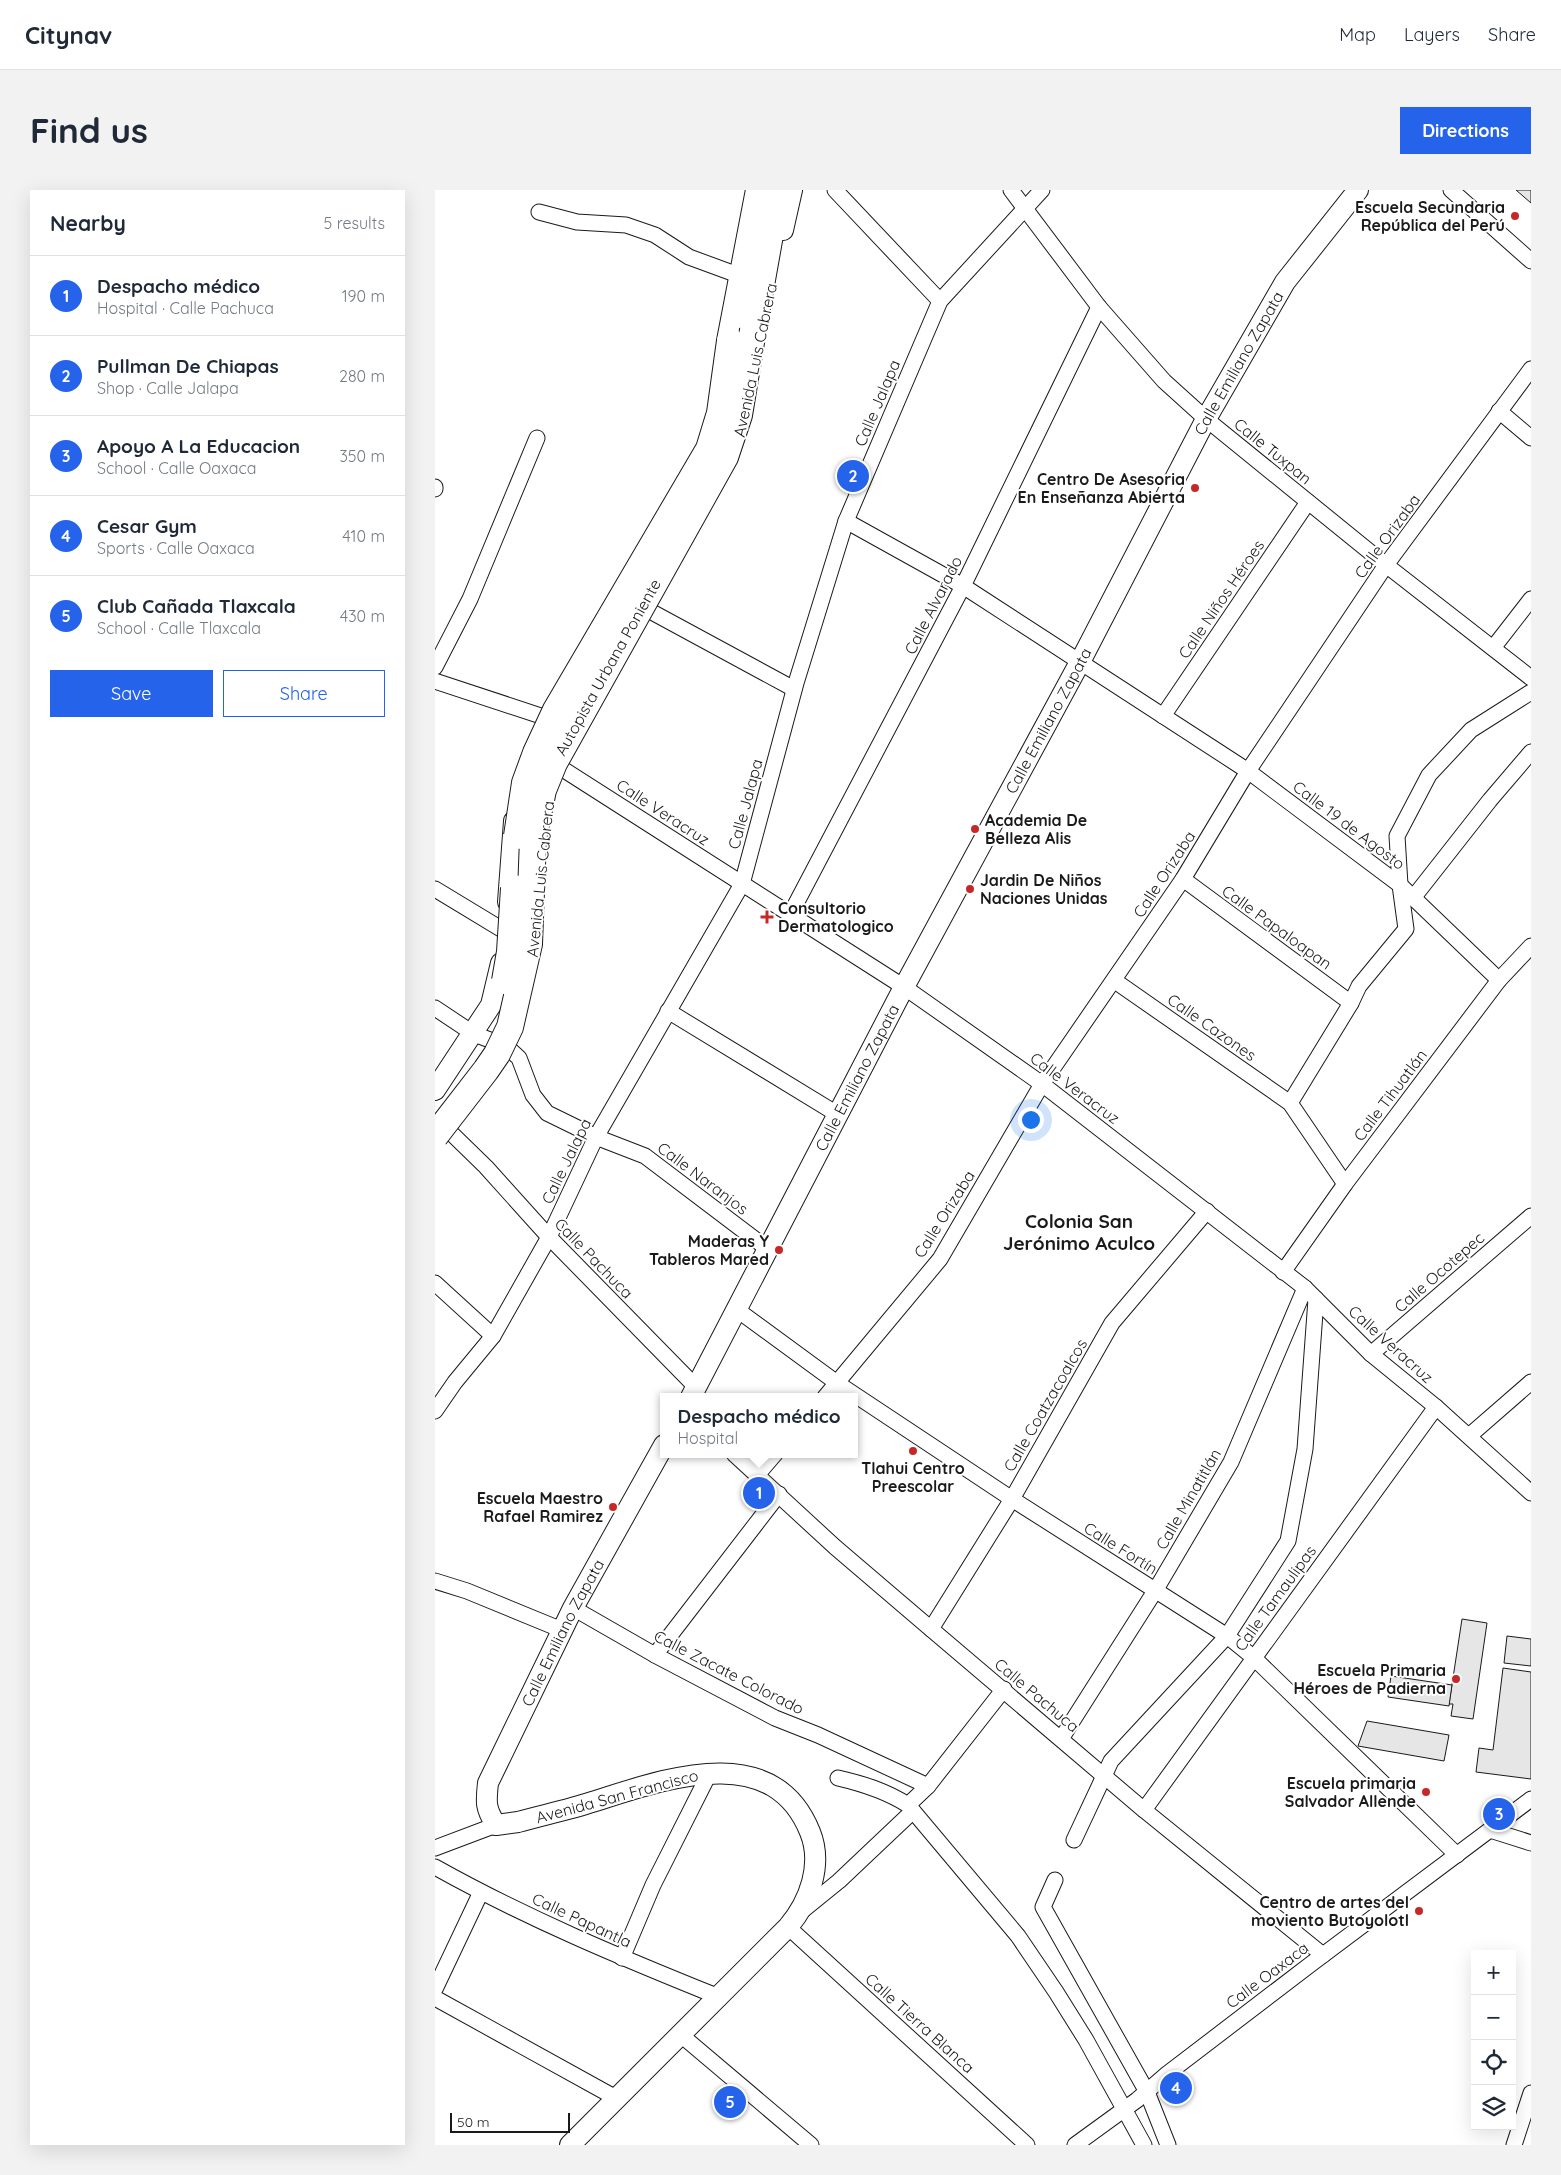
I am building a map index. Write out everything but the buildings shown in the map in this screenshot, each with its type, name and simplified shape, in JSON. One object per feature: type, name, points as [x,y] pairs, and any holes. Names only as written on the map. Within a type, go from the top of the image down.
[{"type":"highway","name":"Autopista Urbana Poniente","points":[[439,1127],[484,1045],[500,1010],[510,952],[517,838],[525,783],[536,753],[556,710],[709,449],[715,431],[759,190]]},
{"type":"highway","name":"Autopista Urbana Poniente","points":[[439,1127],[491,1062],[510,1027],[529,944],[533,838],[543,790],[554,763],[687,528],[725,457],[733,438],[739,415],[778,190]]},
{"type":"street","name":"Avenida Luis Cabrera","points":[[435,1090],[491,1006],[506,932],[515,814],[523,778],[549,719],[708,448],[754,190]]},
{"type":"street","name":"Avenida Luis Cabrera","points":[[435,1146],[439,1127],[506,1046],[517,1022],[533,958],[539,855],[548,796],[558,766],[582,718],[650,611],[710,506],[739,440],[758,341],[792,190]]},
{"type":"street","points":[[835,190],[940,301]]},
{"type":"street","name":"Calle Tuxpan","points":[[1011,190],[1099,307],[1164,381],[1206,419],[1308,502],[1531,678]]},
{"type":"street","name":"Calle Jalapa","points":[[435,1411],[455,1382],[493,1336],[549,1237],[596,1137],[742,884],[795,689],[846,521],[940,301],[1043,190]]},
{"type":"street","name":"Calle Emiliano Zapata","points":[[694,1392],[736,1309],[769,1250],[837,1114],[1080,662],[1206,419],[1285,282],[1358,190]]},
{"type":"street","points":[[1451,190],[1531,261]]},
{"type":"street","points":[[539,212],[577,222],[626,225],[655,235],[689,257],[738,276]]},
{"type":"street","name":"Calle Alvarado","points":[[790,915],[963,586],[1099,307]]},
{"type":"street","name":"Calle Orizaba","points":[[828,1393],[940,1258],[1043,1084],[1183,879],[1248,771],[1386,565],[1531,369]]},
{"type":"street","points":[[1499,411],[1531,438]]},
{"type":"street","points":[[435,667],[470,599],[537,438]]},
{"type":"street","name":"Calle Niños Héroes","points":[[1163,716],[1308,502]]},
{"type":"street","points":[[846,521],[963,586],[1080,662]]},
{"type":"street","points":[[1493,648],[1531,599]]},
{"type":"street","points":[[650,611],[795,689]]},
{"type":"street","name":"Calle 19 de Agosto","points":[[1080,662],[1248,771],[1400,885],[1499,980]]},
{"type":"street","points":[[435,681],[549,719]]},
{"type":"street","points":[[1345,1184],[1290,1103],[1351,1003],[1359,986],[1406,930],[1400,885],[1397,836],[1429,775],[1471,730],[1531,692]]},
{"type":"street","points":[[1413,898],[1490,800],[1531,752]]},
{"type":"street","name":"Calle Veracruz","points":[[558,766],[904,987],[1043,1084],[1305,1288],[1371,1354],[1436,1407],[1531,1493]]},
{"type":"street","points":[[511,855],[518,860],[528,863],[539,855]]},
{"type":"street","name":"Calle Papaloapan","points":[[1183,879],[1351,1003]]},
{"type":"street","points":[[506,1046],[501,1019],[500,999],[515,909],[509,884]]},
{"type":"street","points":[[435,889],[506,932]]},
{"type":"street","name":"Calle Tihuatlán","points":[[1283,1272],[1345,1184],[1499,980],[1531,946]]},
{"type":"street","name":"Calle Cazones","points":[[1115,980],[1290,1103]]},
{"type":"street","points":[[435,1008],[474,1034],[506,1046]]},
{"type":"street","points":[[668,1011],[837,1114]]},
{"type":"street","name":"Calle Naranjos","points":[[506,1046],[519,1058],[533,1095],[547,1112],[596,1137],[645,1156],[769,1250]]},
{"type":"street","name":"Calle Pachuca","points":[[439,1127],[485,1167],[694,1392]]},
{"type":"street","name":"Calle Coatzacoalcos","points":[[931,1629],[1011,1500],[1112,1323],[1207,1211]]},
{"type":"street","name":"Calle Ocotepec","points":[[1371,1354],[1531,1216]]},
{"type":"street","points":[[435,1283],[493,1336]]},
{"type":"street","name":"Calle Minatitlán","points":[[1061,1739],[1155,1590],[1231,1462],[1305,1288]]},
{"type":"street","points":[[1074,1840],[1111,1761],[1227,1636],[1288,1541],[1305,1449],[1316,1299]]},
{"type":"street","name":"Calle Fortín","points":[[736,1309],[852,1393]]},
{"type":"street","points":[[1469,1436],[1531,1382]]},
{"type":"street","name":"Calle Fortín","points":[[858,1397],[1011,1500],[1227,1636],[1253,1657],[1457,1855]]},
{"type":"street","name":"Calle Tamaulipas","points":[[1144,1810],[1253,1657],[1436,1407]]},
{"type":"street","name":"Calle Emiliano Zapata","points":[[496,1825],[487,1812],[488,1783],[573,1608],[660,1452]]},
{"type":"street","name":"Calle Pachuca","points":[[739,1458],[835,1546],[931,1629],[1004,1689],[1144,1810],[1323,1955]]},
{"type":"street","points":[[757,1475],[772,1458]]},
{"type":"street","points":[[655,1655],[779,1494]]},
{"type":"street","points":[[435,1581],[467,1591],[562,1630]]},
{"type":"street","name":"Calle Zacate Colorado","points":[[573,1608],[655,1655],[775,1718],[818,1735],[928,1786]]},
{"type":"street","name":"Avenida San Francisco","points":[[570,2145],[795,1919],[839,1882],[911,1808],[1004,1689]]},
{"type":"street","points":[[622,1958],[653,1885],[710,1772]]},
{"type":"street","name":"Avenida San Francisco","points":[[496,1825],[518,1822],[577,1807],[638,1788],[710,1772],[738,1773],[763,1780],[782,1793],[802,1813],[815,1845],[814,1877],[795,1919]]},
{"type":"street","points":[[838,1778],[867,1785],[894,1796],[911,1808],[1018,1936],[1056,1992],[1144,2145]]},
{"type":"street","name":"Calle Oaxaca","points":[[1075,2145],[1125,2110],[1167,2074],[1531,1799]]},
{"type":"street","points":[[435,1848],[496,1825]]},
{"type":"street","points":[[1490,1830],[1531,1843]]},
{"type":"street","name":"Calle Papantla","points":[[435,1866],[481,1892],[622,1958],[719,1997]]},
{"type":"street","points":[[1055,1880],[1043,1907],[1147,2092],[1168,2145]]},
{"type":"street","points":[[435,1989],[481,1892]]},
{"type":"street","name":"Calle Tierra Blanca","points":[[795,1919],[1027,2145]]},
{"type":"street","points":[[435,1998],[616,2098]]},
{"type":"street","points":[[681,2035],[811,2145]]},
{"type":"street","points":[[1521,2139],[1531,2093]]},
{"type":"place","name":"Escuela Secundaria República del Perú","points":[[1515,216]]},
{"type":"place","name":"Pullman De Chiapas","points":[[853,476]]},
{"type":"place","name":"Centro De Asesoria En Enseñanza Abierta","points":[[1195,488]]},
{"type":"place","name":"Academia De Belleza Alis","points":[[975,829]]},
{"type":"place","name":"Jardin De Niños Naciones Unidas","points":[[970,889]]},
{"type":"place","name":"Consultorio Dermatologico","points":[[767,917]]},
{"type":"place","name":"Maderas Y Tableros Mared","points":[[779,1250]]},
{"type":"place","name":"Tlahui Centro Preescolar","points":[[913,1451]]},
{"type":"place","name":"Despacho médico","points":[[759,1493]]},
{"type":"place","name":"Escuela Maestro Rafael Ramirez","points":[[613,1507]]},
{"type":"place","name":"Escuela Primaria Héroes de Padierna","points":[[1456,1679]]},
{"type":"place","name":"Escuela primaria Salvador Allende","points":[[1426,1792]]},
{"type":"place","name":"Apoyo A La Educacion","points":[[1499,1814]]},
{"type":"place","name":"Centro de artes del moviento Butoyolotl","points":[[1419,1911]]},
{"type":"place","name":"Cesar Gym","points":[[1176,2088]]},
{"type":"place","name":"Club Cañada Tlaxcala","points":[[730,2102]]},
{"type":"district","name":"Colonia San Jerónimo Aculco","points":[[1079,1232]]}]
